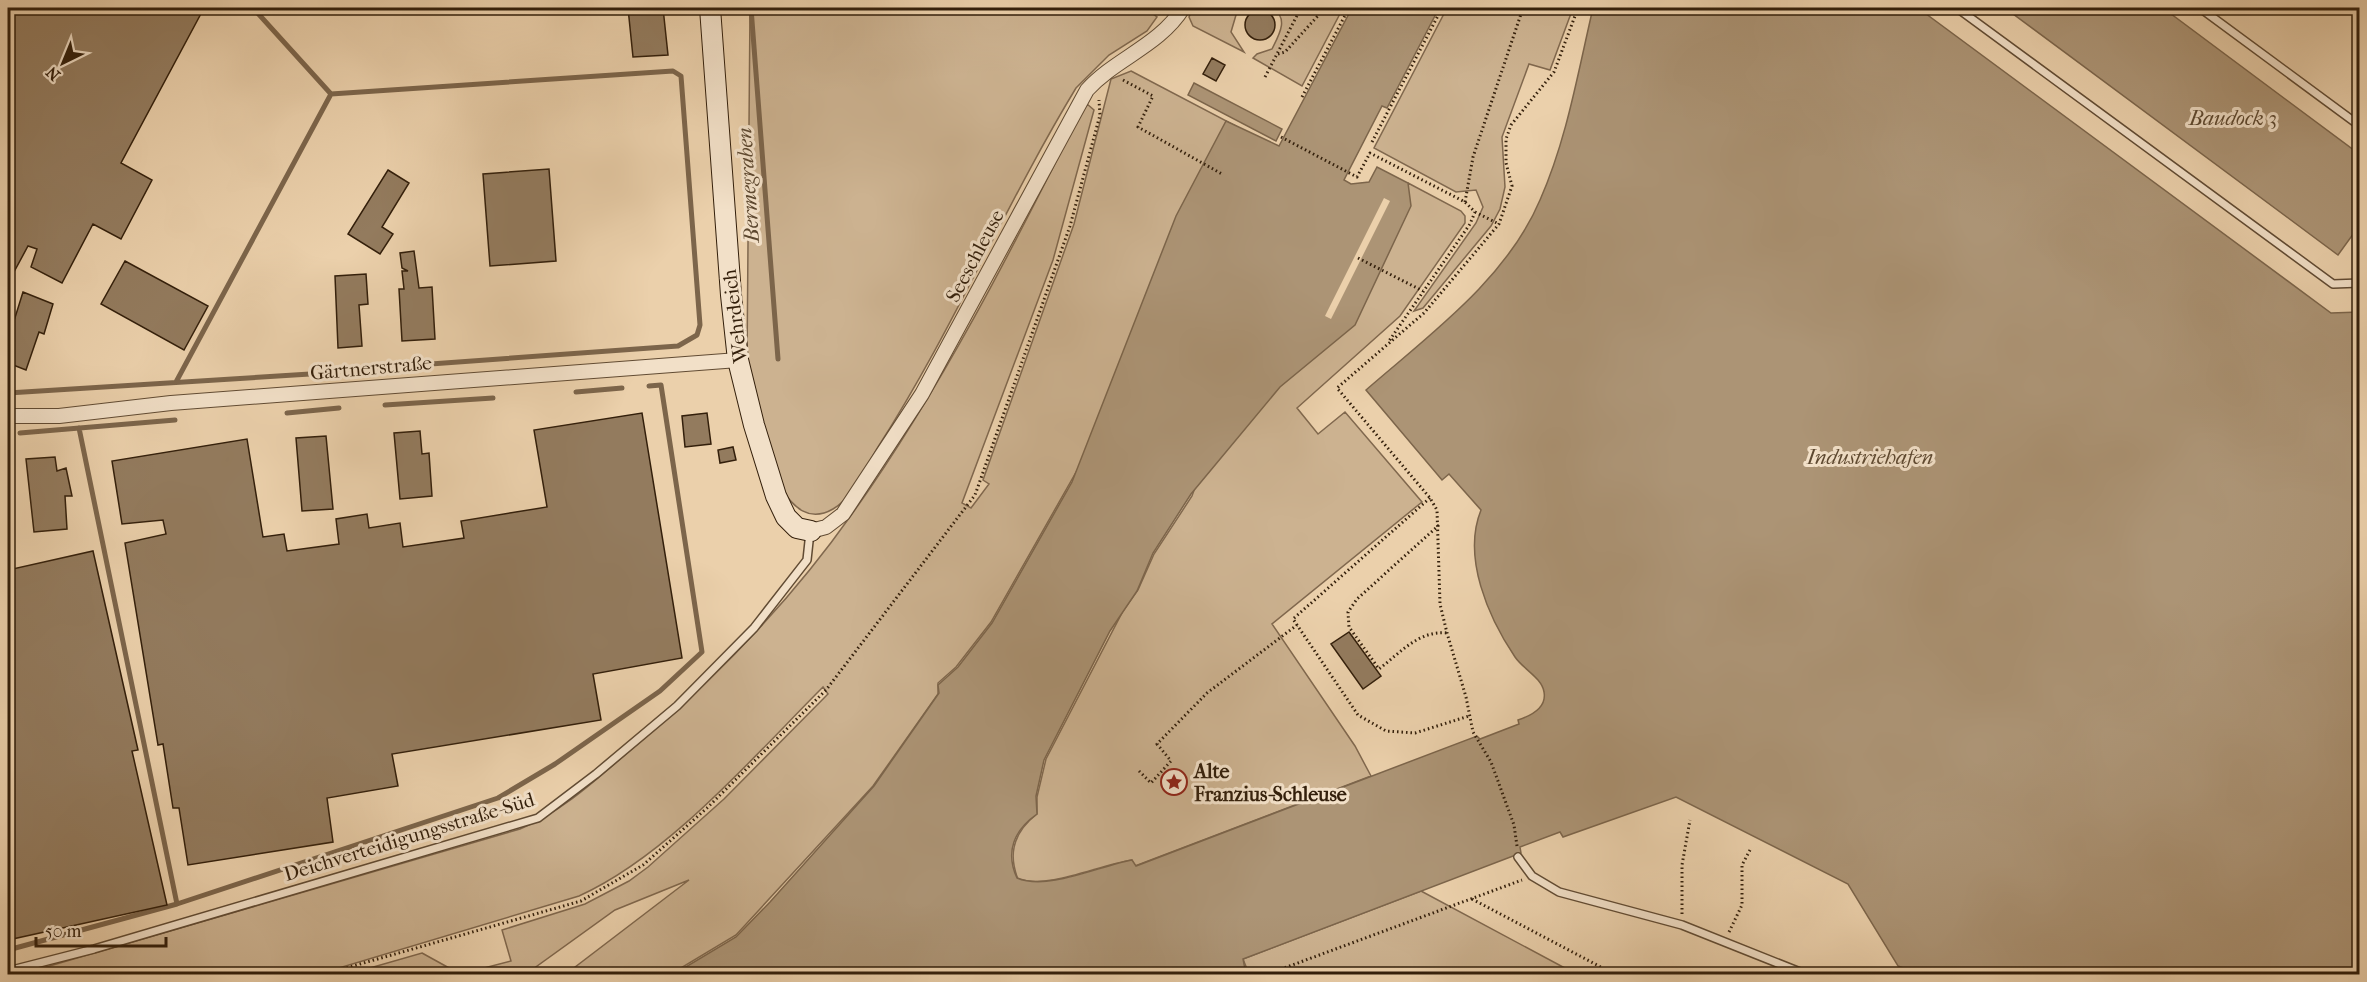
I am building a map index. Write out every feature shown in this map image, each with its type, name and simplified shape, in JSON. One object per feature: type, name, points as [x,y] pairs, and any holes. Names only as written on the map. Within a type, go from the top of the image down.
[{"type":"street","name":"Wehrdeich","points":[[710,8],[731,295],[738,360],[754,425],[776,496],[786,518],[797,528],[811,531]]},
{"type":"street","name":"Seeschleuse","points":[[811,531],[826,527],[843,514],[922,394],[1077,106],[1102,74],[1151,43],[1169,27],[1183,8]]},
{"type":"street","name":"Gärtnerstraße","points":[[8,416],[16,418],[59,416],[171,403],[738,360]]},
{"type":"lane","points":[[1957,8],[2333,284],[2360,283]]},
{"type":"lane","points":[[2200,8],[2360,126]]},
{"type":"lane","name":"Deichverteidigungsstraße-Süd","points":[[8,970],[94,949],[538,818],[596,774],[677,706],[754,628],[807,560],[811,531]]},
{"type":"lane","points":[[1518,857],[1532,876],[1559,892],[1682,925],[1805,975]]},
{"type":"path","points":[[1265,77],[1301,8]]},
{"type":"path","points":[[1276,55],[1285,52],[1325,8]]},
{"type":"path","points":[[1302,97],[1349,8]]},
{"type":"path","points":[[1372,142],[1442,8]]},
{"type":"path","points":[[1465,202],[1473,157],[1522,8]]},
{"type":"path","points":[[1518,857],[1514,825],[1503,794],[1491,762],[1473,732],[1440,604],[1437,510],[1430,498],[1337,388],[1429,308],[1499,224],[1512,186],[1506,163],[1506,139],[1517,116],[1554,72],[1578,8]]},
{"type":"path","points":[[325,975],[581,901],[643,865],[707,808],[826,690],[975,495],[1070,226],[1100,115],[1102,74],[1154,96],[1138,127],[1222,174]]},
{"type":"path","points":[[1281,137],[1357,177],[1370,153],[1465,202],[1475,212],[1499,224]]},
{"type":"path","points":[[1386,345],[1470,224],[1475,212]]},
{"type":"path","points":[[1358,258],[1423,291]]},
{"type":"path","points":[[1430,498],[1293,619],[1358,715],[1386,731],[1414,734],[1469,716]]},
{"type":"path","points":[[1439,525],[1357,599],[1348,612],[1349,627],[1379,669],[1407,649],[1414,640],[1434,632],[1447,633]]},
{"type":"path","points":[[1139,771],[1151,783],[1171,761],[1157,744],[1207,693],[1297,625]]},
{"type":"path","points":[[1682,925],[1682,865],[1690,820]]},
{"type":"path","points":[[1724,942],[1742,905],[1742,865],[1750,850]]},
{"type":"path","points":[[1268,975],[1532,876]]},
{"type":"path","points":[[1472,899],[1614,975]]},
{"type":"shaded area","points":[[750,8],[1145,8],[1157,17],[1147,31],[1109,55],[1076,88],[1050,132],[905,403],[847,497],[833,509],[824,513],[809,514],[802,511],[781,488],[747,362]]},
{"type":"shaded area","points":[[1193,8],[1245,8],[1236,15],[1231,32],[1244,52],[1193,26],[1189,17]]},
{"type":"shaded area","points":[[1273,8],[1343,8],[1302,86],[1253,58],[1257,54],[1272,49],[1280,33],[1281,17]]},
{"type":"shaded area","points":[[1447,8],[1573,8],[1550,70],[1529,64],[1502,137],[1505,187],[1500,209],[1491,226],[1423,308],[1414,311],[1476,223],[1483,207],[1476,190],[1456,192],[1374,148]]},
{"type":"shaded area","points":[[1131,71],[1236,126],[1150,342],[991,622],[956,667],[938,683],[938,694],[873,786],[736,935],[671,974],[566,974],[689,880],[615,910],[526,974],[461,974],[511,961],[502,930],[585,904],[629,881],[648,867],[724,799],[828,694],[823,687],[739,773],[677,831],[612,878],[579,896],[319,974],[22,974],[520,829],[553,812],[597,779],[698,690],[753,635],[805,576],[852,514],[916,418],[946,368],[1087,104],[1094,110],[1053,260],[962,503],[971,508],[989,484],[983,480],[1074,224],[1111,79]]},
{"type":"shaded area","points":[[1408,183],[1461,211],[1465,216],[1465,223],[1400,316],[1297,408],[1318,434],[1345,412],[1422,502],[1272,624],[1355,746],[1371,776],[1135,866],[1132,860],[1059,879],[1031,881],[1018,879],[1013,851],[1018,835],[1037,814],[1037,797],[1046,759],[1123,611],[1138,590],[1154,554],[1192,496],[1207,454],[1350,301]]},
{"type":"shaded area","points":[[1421,891],[1576,974],[1249,974],[1243,959]]},
{"type":"shaded area","points":[[422,953],[460,974],[349,974]]},
{"type":"water","name":"Industriehafen","points":[[1352,8],[1439,8],[1387,108],[1382,106],[1344,180],[1351,184],[1369,182],[1377,167],[1408,183],[1411,206],[1355,325],[1280,387],[1191,494],[1153,553],[1137,591],[1110,631],[1044,760],[1036,796],[1037,814],[1022,827],[1014,842],[1012,859],[1017,878],[1043,882],[1132,860],[1136,866],[1477,736],[1480,739],[1519,724],[1518,720],[1537,710],[1543,703],[1543,687],[1518,661],[1505,641],[1487,605],[1481,586],[1474,547],[1481,510],[1449,474],[1442,480],[1366,390],[1440,327],[1487,281],[1525,229],[1540,200],[1558,153],[1593,8],[1918,8],[2331,313],[2359,312],[2359,974],[1920,974],[1898,966],[1848,884],[1676,797],[1563,837],[1560,832],[1520,847],[1521,853],[1243,959],[1246,974],[674,974],[736,937],[770,902],[874,786],[939,693],[938,685],[958,667],[992,623],[1072,482],[1176,216],[1226,121],[1279,146]]},
{"type":"water","name":"Baudock 3","points":[[2005,8],[2163,8],[2359,154],[2359,226],[2338,255]]},
{"type":"water","points":[[1194,83],[1282,129],[1276,141],[1188,95]]},
{"type":"pier","points":[[1384,198],[1390,201],[1331,319],[1325,316]]},
{"type":"building","points":[[8,8],[204,8],[121,163],[152,180],[121,239],[93,224],[62,283],[31,267],[37,249],[28,246],[8,283]]},
{"type":"building","points":[[628,8],[663,8],[668,55],[633,57]]},
{"type":"building","points":[[1260,10],[1271,14],[1275,25],[1271,36],[1260,40],[1249,36],[1245,25],[1249,14]]},
{"type":"building","points":[[1212,58],[1225,65],[1216,81],[1203,74]]},
{"type":"building","points":[[549,169],[556,261],[490,266],[483,174]]},
{"type":"building","points":[[388,170],[409,183],[382,227],[393,234],[380,254],[348,234]]},
{"type":"building","points":[[414,251],[419,288],[432,287],[435,339],[402,341],[399,289],[404,289],[402,271],[408,271],[402,268],[400,253]]},
{"type":"building","points":[[125,261],[208,306],[184,350],[101,304]]},
{"type":"building","points":[[366,274],[368,304],[359,305],[362,346],[338,348],[335,276]]},
{"type":"building","points":[[23,292],[53,304],[44,334],[39,332],[26,370],[8,363],[8,340]]},
{"type":"building","points":[[642,413],[682,658],[593,674],[601,720],[392,754],[398,786],[327,798],[333,842],[188,865],[179,808],[173,808],[163,744],[158,745],[125,543],[166,534],[163,520],[122,524],[112,461],[247,439],[263,537],[284,534],[287,551],[339,544],[336,519],[367,514],[369,528],[400,523],[403,547],[464,538],[461,521],[547,507],[534,430]]},
{"type":"building","points":[[707,413],[711,444],[685,447],[682,416]]},
{"type":"building","points":[[420,431],[422,454],[429,453],[432,496],[400,499],[394,433]]},
{"type":"building","points":[[326,436],[333,509],[302,511],[296,438]]},
{"type":"building","points":[[733,447],[736,460],[720,463],[718,450]]},
{"type":"building","points":[[55,457],[57,471],[66,468],[72,496],[65,496],[67,529],[34,532],[26,459]]},
{"type":"building","points":[[93,551],[138,750],[132,751],[167,905],[8,940],[8,570]]},
{"type":"building","points":[[1349,632],[1381,676],[1363,689],[1331,644]]},
{"type":"waterway","points":[[253,8],[331,94],[673,71],[681,76],[700,325],[697,335],[678,346],[334,371]]},
{"type":"waterway","name":"Bermegraben","points":[[751,8],[778,359]]},
{"type":"waterway","points":[[176,382],[331,94]]},
{"type":"waterway","points":[[8,393],[310,374]]},
{"type":"waterway","points":[[8,950],[177,904],[498,798],[555,764],[660,691],[702,652],[661,385],[649,386]]},
{"type":"waterway","points":[[576,392],[622,388]]},
{"type":"waterway","points":[[385,405],[493,398]]},
{"type":"waterway","points":[[287,413],[339,408]]},
{"type":"waterway","points":[[20,433],[175,420]]},
{"type":"waterway","points":[[79,428],[177,904]]},
{"type":"place","name":"Alte Franzius-Schleuse","points":[[1174,782]]}]
